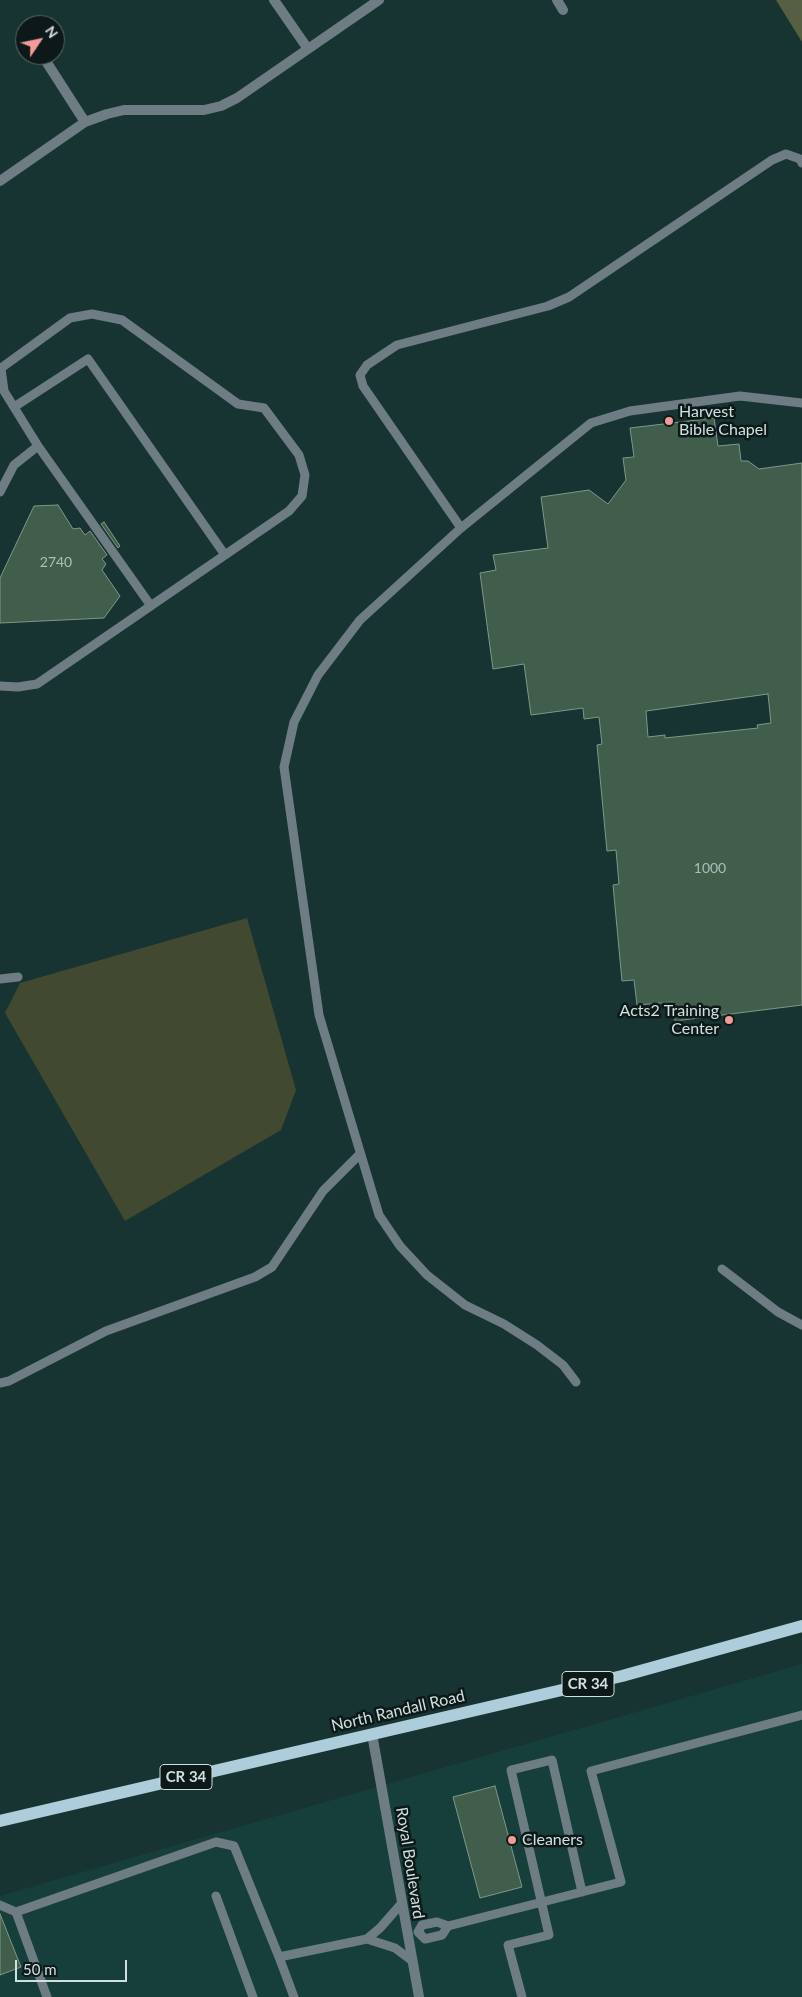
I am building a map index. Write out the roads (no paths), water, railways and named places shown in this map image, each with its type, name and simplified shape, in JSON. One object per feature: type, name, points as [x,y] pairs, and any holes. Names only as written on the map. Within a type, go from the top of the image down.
[{"type":"main road","name":"North Randall Road","points":[[0,1821],[622,1676],[802,1626]]},
{"type":"street","points":[[274,0],[308,49]]},
{"type":"street","points":[[0,181],[86,122],[124,110],[204,110],[221,106],[237,98],[379,0]]},
{"type":"street","points":[[557,0],[563,10]]},
{"type":"street","points":[[49,65],[86,122]]},
{"type":"street","name":"Royal Boulevard","points":[[372,1734],[406,1934],[419,1997]]},
{"type":"lane","points":[[461,528],[363,386],[360,375],[367,366],[398,345],[548,306],[570,297],[772,160],[786,154],[800,159],[802,163]]},
{"type":"lane","points":[[0,686],[18,687],[37,684],[151,606],[289,511],[302,496],[305,474],[299,455],[264,408],[238,404],[122,320],[92,314],[70,318],[1,368],[4,391],[38,446],[151,606]]},
{"type":"lane","points":[[14,407],[88,358],[225,555]]},
{"type":"lane","points":[[576,1382],[562,1365],[537,1344],[504,1324],[465,1305],[427,1276],[400,1246],[379,1215],[319,1015],[284,767],[294,722],[318,675],[360,620],[461,528],[591,423],[630,411],[740,396],[802,403]]},
{"type":"lane","points":[[0,492],[14,466],[38,446]]},
{"type":"lane","points":[[0,980],[18,977]]},
{"type":"lane","points":[[0,1383],[9,1381],[106,1332],[255,1277],[272,1267],[323,1191],[360,1154]]},
{"type":"lane","points":[[722,1269],[778,1312],[802,1325]]},
{"type":"lane","points":[[418,1932],[422,1925],[437,1922],[448,1926],[621,1882],[591,1771],[802,1715]]},
{"type":"lane","points":[[522,1997],[508,1945],[549,1934],[511,1770],[552,1760],[582,1892]]},
{"type":"lane","points":[[0,1906],[16,1912],[216,1842],[234,1846],[294,1997]]},
{"type":"lane","points":[[216,1896],[253,1997]]},
{"type":"lane","points":[[279,1958],[367,1939],[384,1924],[402,1903]]},
{"type":"lane","points":[[16,1912],[47,1997]]},
{"type":"lane","points":[[418,1932],[425,1939],[442,1935],[448,1926]]},
{"type":"lane","points":[[406,1934],[418,1932]]},
{"type":"lane","points":[[367,1939],[395,1948],[411,1960]]},
{"type":"place","name":"Harvest Bible Chapel","points":[[669,421]]},
{"type":"place","name":"Acts2 Training Center","points":[[729,1020]]},
{"type":"place","name":"Cleaners","points":[[512,1840]]}]
